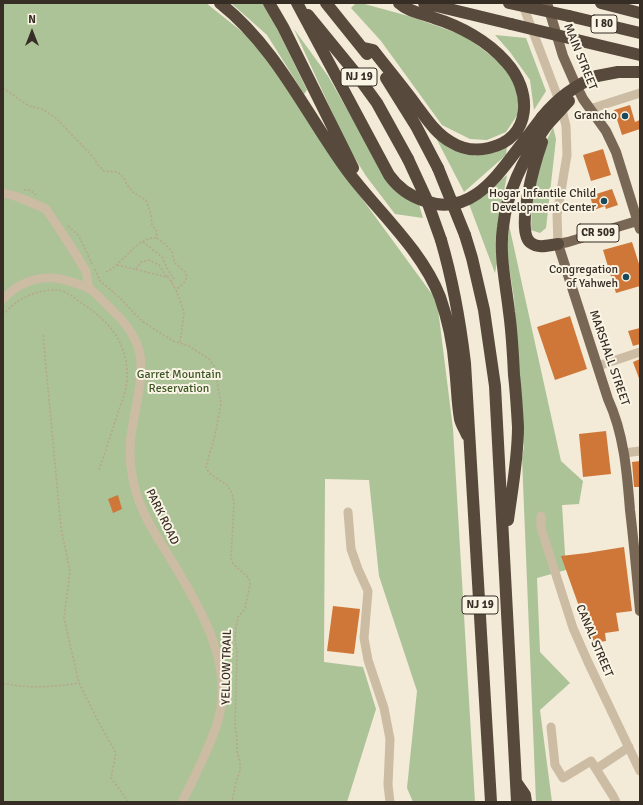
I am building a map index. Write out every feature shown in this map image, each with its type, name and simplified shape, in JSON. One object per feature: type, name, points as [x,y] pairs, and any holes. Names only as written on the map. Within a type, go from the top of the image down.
[{"type":"highway","points":[[220,3],[249,29],[269,51],[336,155],[423,264],[439,297],[451,336],[460,420],[470,441]]},
{"type":"highway","points":[[269,3],[287,34],[345,153],[367,190],[388,220]]},
{"type":"highway","points":[[298,3],[388,175],[397,186],[403,190],[419,199],[436,204],[454,204],[472,198],[480,192],[497,177],[563,106],[579,91],[597,78]]},
{"type":"highway","name":"NJ 19","points":[[298,3],[366,87],[388,121],[426,198],[448,263],[458,314],[465,363],[491,802]]},
{"type":"highway","name":"NJ 19","points":[[326,3],[364,48],[406,108],[448,189],[465,235],[478,283],[492,360],[497,412],[517,802]]},
{"type":"highway","points":[[364,48],[373,50],[432,125],[450,142],[470,149],[485,149],[499,145],[506,141],[516,131],[520,124],[524,110],[524,96],[516,75],[506,62],[491,48],[460,29],[435,18],[406,9],[399,3]]},
{"type":"highway","name":"I 80","points":[[424,3],[640,55]]},
{"type":"highway","name":"I 80","points":[[509,3],[640,33]]},
{"type":"highway","points":[[601,3],[640,13]]},
{"type":"highway","points":[[504,552],[518,427],[512,333],[502,251],[502,228],[507,206],[516,183],[554,104],[576,86],[618,72],[634,71]]},
{"type":"highway","points":[[546,123],[527,200],[525,230],[528,240],[535,246],[558,244]]},
{"type":"highway","points":[[515,780],[525,795],[526,802]]},
{"type":"main road","name":"MAIN STREET","points":[[547,3],[563,56],[574,81],[590,109],[606,131],[616,152],[639,225]]},
{"type":"main road","name":"CR 509","points":[[558,244],[639,225]]},
{"type":"main road","name":"MARSHALL STREET","points":[[558,244],[608,399],[616,416],[624,453],[637,546],[640,611]]},
{"type":"street","name":"MARSHALL STREET","points":[[522,3],[557,95],[566,126],[567,155],[557,215],[558,244]]},
{"type":"street","points":[[590,109],[640,92]]},
{"type":"street","points":[[3,193],[18,197],[46,209],[86,271],[89,289]]},
{"type":"street","name":"PARK ROAD","points":[[3,299],[16,287],[29,281],[44,278],[60,278],[89,289],[123,320],[138,345],[140,386],[132,430],[131,446],[131,469],[134,485],[142,508],[161,544],[190,592],[210,634],[221,666],[222,705],[217,727],[182,802]]},
{"type":"street","points":[[598,366],[640,352]]},
{"type":"street","points":[[624,453],[640,451]]},
{"type":"street","points":[[348,512],[351,549],[368,591],[364,638],[368,660],[384,708],[390,739],[388,785],[390,802]]},
{"type":"street","name":"CANAL STREET","points":[[541,516],[541,528],[573,628],[640,771]]},
{"type":"street","points":[[551,727],[555,765],[563,778],[591,761],[616,802]]},
{"type":"street","points":[[596,769],[629,747]]},
{"type":"path","points":[[3,88],[29,106],[42,109],[56,118],[94,158],[104,171],[118,172],[131,189],[146,200],[151,214],[152,224],[156,230],[157,238]]},
{"type":"path","points":[[23,190],[30,190],[36,195]]},
{"type":"path","name":"YELLOW TRAIL","points":[[68,226],[79,236],[100,281],[142,321],[174,341],[189,346],[209,359],[214,366],[221,403],[215,435],[206,467],[209,473],[227,484],[232,493],[234,504],[231,557],[233,564],[249,578],[250,584],[245,609],[238,617],[235,640],[237,652],[235,725],[240,771],[232,802]]},
{"type":"path","points":[[106,272],[117,265],[123,257],[146,239],[157,238],[172,252],[175,263],[184,272],[186,277],[184,283],[176,290]]},
{"type":"path","points":[[142,242],[162,257],[170,274],[174,278],[172,282]]},
{"type":"path","points":[[135,270],[141,262],[149,260],[159,265],[172,282],[184,314],[180,342]]},
{"type":"path","points":[[117,265],[167,277]]},
{"type":"path","points":[[3,315],[10,307],[31,293],[58,290],[73,297],[97,313],[113,330],[125,352],[127,378],[124,394],[99,470]]},
{"type":"path","points":[[43,334],[61,528],[70,571],[64,618],[79,683],[116,753],[111,778],[128,802]]},
{"type":"path","points":[[3,683],[23,687],[55,686],[79,683]]},
{"type":"green space","name":"Garret Mountain Reservation","points":[[3,3],[206,3],[265,50],[322,144],[437,301],[453,429],[475,802],[413,802],[407,788],[417,691],[379,576],[369,480],[325,479],[324,662],[363,667],[376,709],[347,802],[3,802]]},
{"type":"green space","points":[[231,3],[263,3],[268,10],[307,90],[304,94],[267,35]]},
{"type":"green space","points":[[356,3],[361,3],[412,17],[465,36],[505,66],[520,90],[518,114],[506,132],[487,140],[470,139],[442,125],[381,41],[351,8]]},
{"type":"green space","points":[[294,29],[328,76],[392,188],[418,201],[423,218],[395,214],[366,176],[348,147]]},
{"type":"green space","points":[[495,35],[526,38],[546,91],[534,110],[530,80],[510,52]]},
{"type":"green space","points":[[553,127],[556,139],[546,228],[540,233],[531,230],[532,202],[540,155]]},
{"type":"green space","points":[[435,136],[475,156],[507,146],[506,155],[464,192]]},
{"type":"green space","points":[[507,175],[497,229],[497,263],[495,273],[469,204]]},
{"type":"green space","points":[[509,225],[561,461],[583,481],[579,504],[562,505],[566,570],[537,578],[540,652],[570,683],[540,710],[552,802],[536,802],[522,458],[524,447],[514,298],[507,254]]},
{"type":"building","name":"Grancho","points":[[630,105],[635,122],[640,120],[640,129],[622,135],[614,110]]},
{"type":"building","points":[[603,149],[611,175],[591,181],[583,155]]},
{"type":"building","name":"Hogar Infantile Child Development Center","points":[[612,189],[618,205],[606,209],[605,206],[594,210],[590,196]]},
{"type":"building","name":"Congregation of Yahweh","points":[[632,242],[640,267],[640,286],[616,293],[603,250]]},
{"type":"building","points":[[570,316],[587,369],[555,380],[537,327]]},
{"type":"building","points":[[640,328],[640,344],[633,346],[628,331]]},
{"type":"building","points":[[640,359],[640,381],[633,362]]},
{"type":"building","points":[[606,431],[611,474],[583,477],[579,434]]},
{"type":"building","points":[[640,461],[640,487],[634,487],[632,462]]},
{"type":"building","points":[[118,495],[122,509],[113,513],[108,499]]},
{"type":"building","points":[[624,547],[632,611],[616,613],[619,631],[605,633],[606,641],[592,643],[561,556]]},
{"type":"building","points":[[333,606],[360,609],[354,654],[327,651]]},
{"type":"place","name":"Grancho","points":[[625,116]]},
{"type":"place","name":"Hogar Infantile Child Development Center","points":[[604,201]]},
{"type":"place","name":"Congregation of Yahweh","points":[[626,277]]}]
